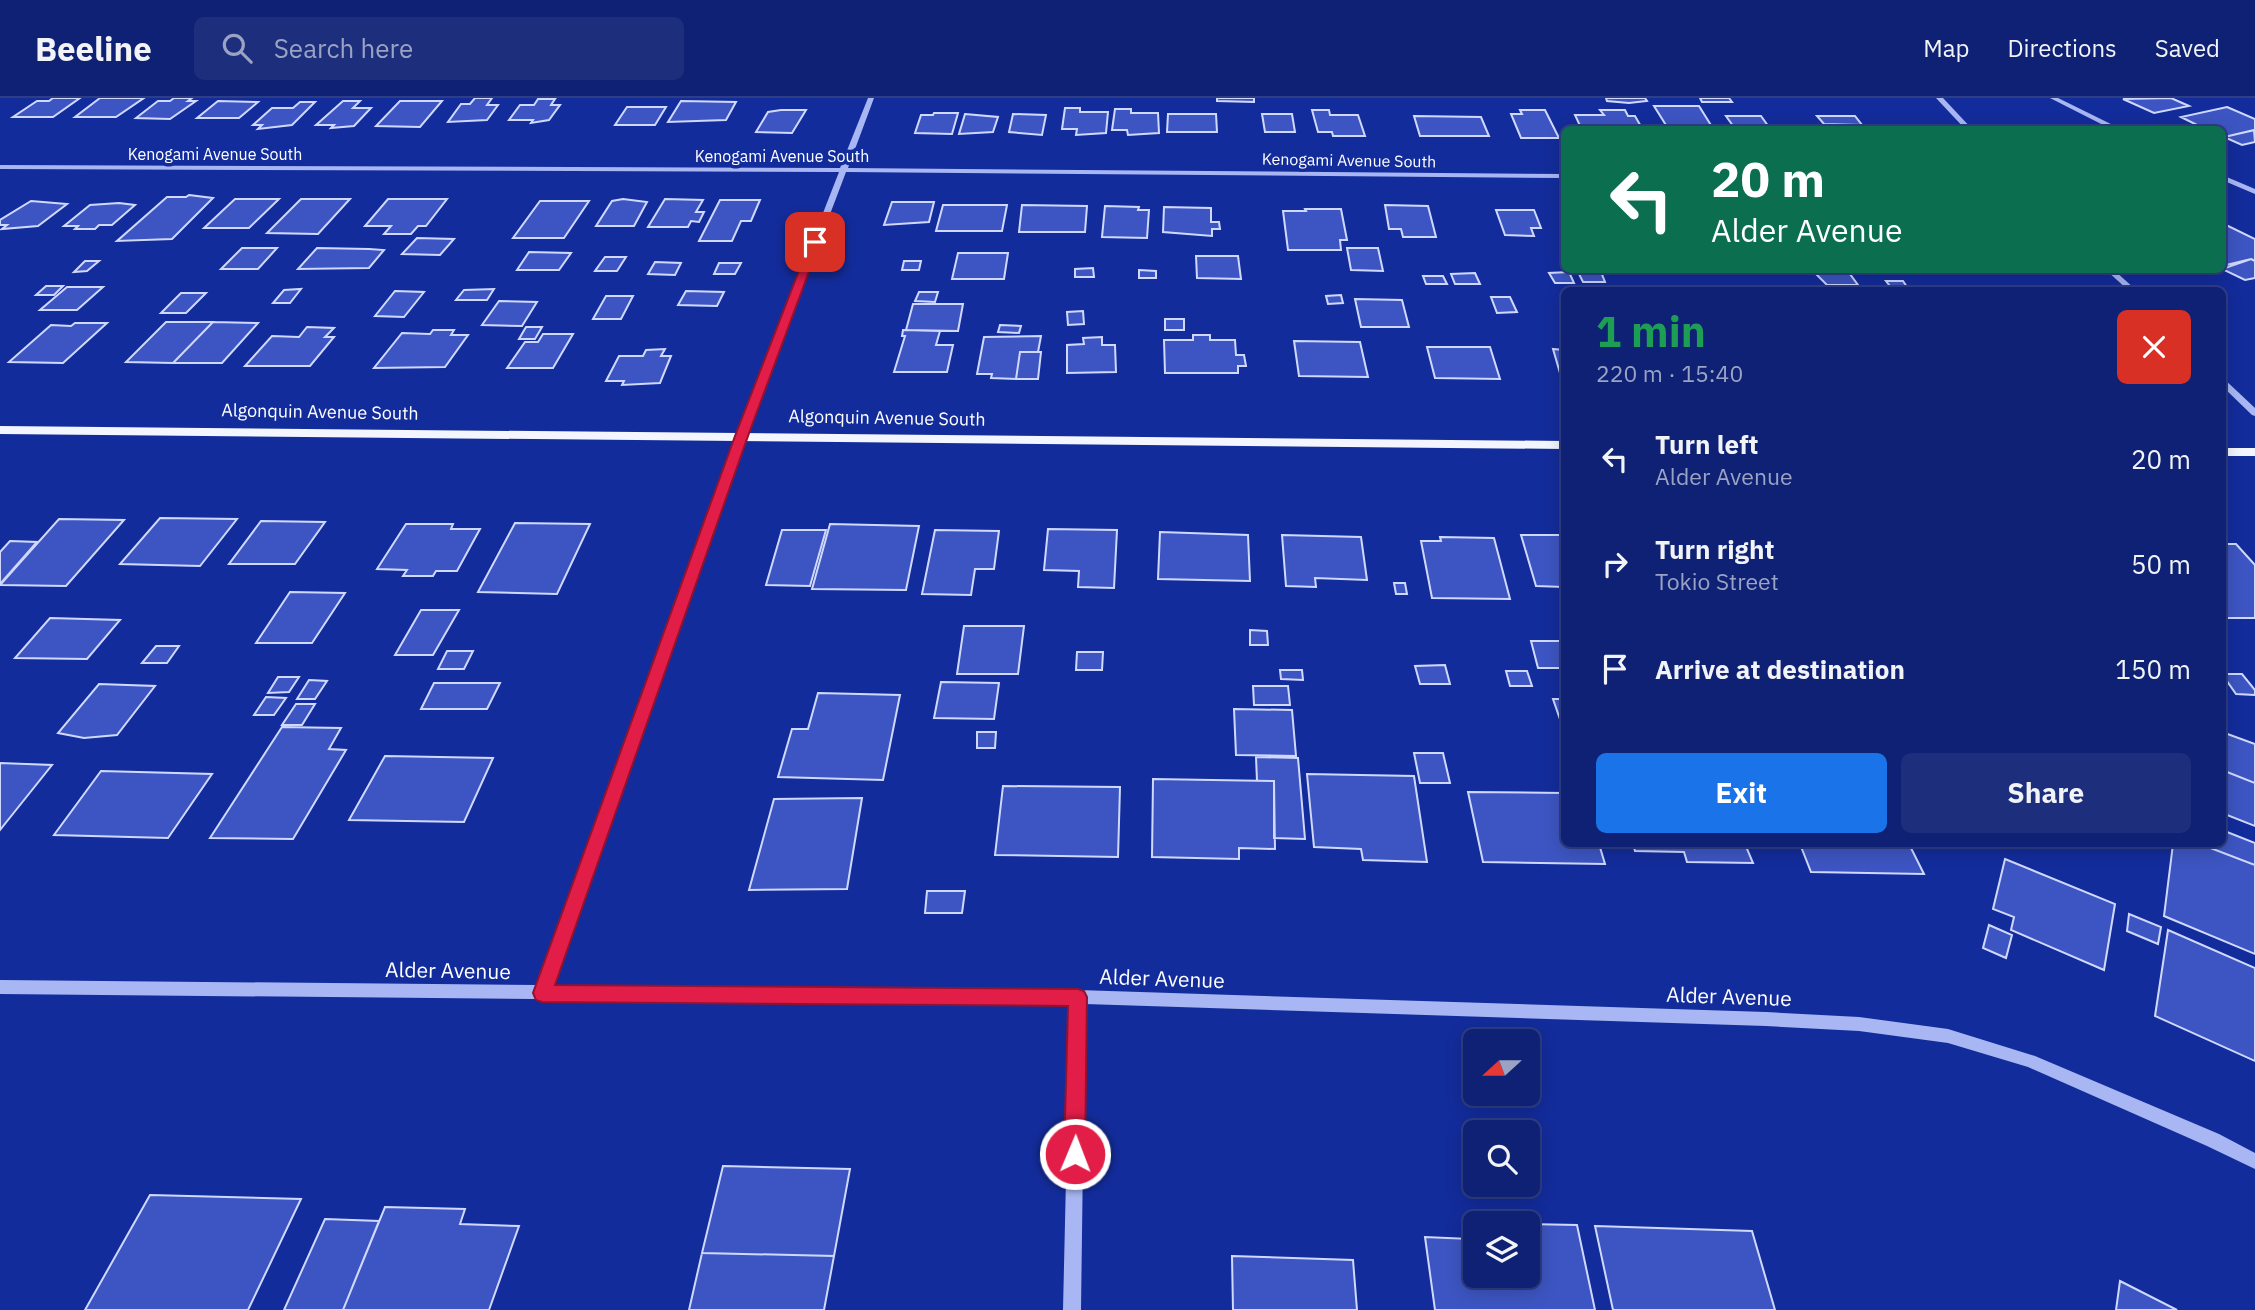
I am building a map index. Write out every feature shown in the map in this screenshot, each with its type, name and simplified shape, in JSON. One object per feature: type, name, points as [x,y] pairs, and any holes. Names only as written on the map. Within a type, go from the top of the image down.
[{"type":"main road","name":"Algonquin Avenue South","points":[[0,430],[1561,445]]},
{"type":"main road","points":[[2226,452],[2255,452]]},
{"type":"street","points":[[542,993],[741,436],[871,98]]},
{"type":"street","points":[[1939,98],[1966,126]]},
{"type":"street","points":[[2053,98],[2112,126]]},
{"type":"street","name":"Kenogami Avenue South","points":[[0,167],[1561,176]]},
{"type":"street","points":[[2226,179],[2255,192]]},
{"type":"street","points":[[2113,273],[2129,287]]},
{"type":"street","points":[[2226,384],[2255,412]]},
{"type":"street","name":"Alder Avenue","points":[[0,986],[1078,997],[1766,1018],[1859,1024],[1948,1035],[2029,1061],[2213,1140],[2255,1161]]},
{"type":"street","points":[[1072,1310],[1078,997]]},
{"type":"building","points":[[53,98],[80,98],[53,117],[13,117],[37,101],[49,101]]},
{"type":"building","points":[[100,98],[144,98],[116,117],[75,117]]},
{"type":"building","points":[[174,98],[192,98],[188,101],[196,101],[170,119],[136,118],[158,101],[170,101]]},
{"type":"building","points":[[475,98],[492,98],[487,105],[498,105],[487,120],[448,122],[461,104],[470,104]]},
{"type":"building","points":[[1217,98],[1254,98],[1254,102],[1217,101]]},
{"type":"building","points":[[1606,98],[1645,98],[1647,101],[1629,103],[1607,101]]},
{"type":"building","points":[[1700,98],[1729,98],[1732,102],[1702,102]]},
{"type":"building","points":[[2171,98],[2189,106],[2154,113],[2123,99]]},
{"type":"building","points":[[538,99],[555,99],[551,105],[560,105],[549,120],[531,123],[533,120],[509,120],[520,105],[534,105]]},
{"type":"building","points":[[218,101],[258,102],[239,118],[197,118]]},
{"type":"building","points":[[343,101],[360,101],[353,108],[371,108],[354,126],[331,128],[334,125],[316,125]]},
{"type":"building","points":[[400,101],[442,101],[420,127],[376,126]]},
{"type":"building","points":[[681,101],[736,102],[726,120],[668,122]]},
{"type":"building","points":[[300,102],[315,102],[292,125],[258,129],[262,125],[253,125],[272,108],[293,108]]},
{"type":"building","points":[[1654,106],[1699,106],[1712,126],[1666,126]]},
{"type":"building","points":[[627,107],[666,107],[655,125],[615,125]]},
{"type":"building","points":[[2227,107],[2255,119],[2255,130],[2226,137],[2226,126],[2199,126],[2181,117]]},
{"type":"building","points":[[1065,108],[1080,108],[1080,112],[1108,112],[1106,133],[1076,135],[1077,129],[1062,129]]},
{"type":"building","points":[[1115,109],[1131,109],[1131,113],[1158,113],[1159,133],[1128,135],[1127,130],[1112,130]]},
{"type":"building","points":[[806,110],[792,133],[756,132],[768,112]]},
{"type":"building","points":[[1312,110],[1329,110],[1330,115],[1358,115],[1365,136],[1333,136],[1332,132],[1318,132]]},
{"type":"building","points":[[1520,110],[1545,110],[1559,138],[1521,138],[1511,114],[1522,114]]},
{"type":"building","points":[[1600,110],[1625,110],[1628,116],[1635,116],[1641,126],[1580,126],[1575,115],[1604,115]]},
{"type":"building","points":[[958,113],[952,134],[915,133],[921,115]]},
{"type":"building","points":[[965,114],[998,117],[993,132],[959,134]]},
{"type":"building","points":[[1013,114],[1046,115],[1042,135],[1009,132]]},
{"type":"building","points":[[1168,114],[1216,114],[1217,132],[1167,132]]},
{"type":"building","points":[[1262,114],[1292,114],[1295,132],[1265,132]]},
{"type":"building","points":[[1414,116],[1481,117],[1489,136],[1420,136]]},
{"type":"building","points":[[1726,116],[1761,116],[1768,126],[1733,126]]},
{"type":"building","points":[[1817,116],[1855,116],[1862,125],[1824,124]]},
{"type":"building","points":[[1824,124],[1863,126],[1825,126]]},
{"type":"building","points":[[2254,130],[2255,142],[2242,145],[2226,137]]},
{"type":"building","points":[[189,195],[213,198],[172,239],[117,241],[167,197]]},
{"type":"building","points":[[235,199],[279,199],[249,228],[204,228]]},
{"type":"building","points":[[301,199],[350,199],[318,234],[267,233]]},
{"type":"building","points":[[388,199],[447,199],[426,226],[418,226],[411,234],[384,234],[391,226],[365,226]]},
{"type":"building","points":[[623,199],[647,202],[634,226],[596,226],[612,201]]},
{"type":"building","points":[[665,199],[703,200],[696,212],[704,212],[699,222],[691,221],[688,227],[648,227]]},
{"type":"building","points":[[720,200],[760,200],[751,221],[741,221],[732,241],[699,241]]},
{"type":"building","points":[[31,201],[67,204],[38,226],[2,229],[7,225],[0,225],[0,220]]},
{"type":"building","points":[[540,201],[589,201],[564,238],[513,238]]},
{"type":"building","points":[[892,202],[934,202],[929,222],[884,225]]},
{"type":"building","points":[[90,205],[135,205],[112,225],[99,225],[95,229],[64,226]]},
{"type":"building","points":[[943,205],[1007,205],[1002,231],[936,231]]},
{"type":"building","points":[[1022,205],[1087,206],[1085,232],[1019,232]]},
{"type":"building","points":[[1385,205],[1428,206],[1436,237],[1403,237],[1401,229],[1389,229]]},
{"type":"building","points":[[1105,206],[1149,210],[1147,238],[1102,237]]},
{"type":"building","points":[[1164,207],[1211,208],[1211,222],[1219,222],[1220,229],[1212,229],[1212,236],[1163,232]]},
{"type":"building","points":[[1305,209],[1341,209],[1347,240],[1340,240],[1341,250],[1288,250],[1283,211],[1306,211]]},
{"type":"building","points":[[1496,210],[1534,210],[1541,228],[1531,228],[1534,236],[1505,235]]},
{"type":"building","points":[[2226,225],[2255,239],[2255,261],[2251,259],[2226,265]]},
{"type":"building","points":[[417,238],[454,239],[440,255],[402,254]]},
{"type":"building","points":[[242,248],[277,248],[258,269],[221,269]]},
{"type":"building","points":[[317,248],[384,250],[369,268],[298,269]]},
{"type":"building","points":[[1347,248],[1378,248],[1383,271],[1351,270]]},
{"type":"building","points":[[529,252],[571,253],[559,270],[517,270]]},
{"type":"building","points":[[958,253],[1008,253],[1004,279],[952,279]]},
{"type":"building","points":[[1196,256],[1238,256],[1241,279],[1197,278]]},
{"type":"building","points":[[605,257],[626,257],[617,271],[595,271]]},
{"type":"building","points":[[2251,259],[2255,261],[2255,278],[2245,280],[2226,271],[2226,268]]},
{"type":"building","points":[[85,261],[99,261],[87,271],[74,272]]},
{"type":"building","points":[[904,261],[921,261],[919,270],[902,270]]},
{"type":"building","points":[[655,262],[681,263],[675,275],[648,274]]},
{"type":"building","points":[[719,263],[741,263],[735,274],[714,274]]},
{"type":"building","points":[[1093,268],[1094,277],[1075,277],[1075,269]]},
{"type":"building","points":[[1139,270],[1156,271],[1156,278],[1139,278]]},
{"type":"building","points":[[1475,273],[1480,284],[1455,284],[1451,274]]},
{"type":"building","points":[[1549,273],[1569,273],[1574,283],[1555,283]]},
{"type":"building","points":[[1578,273],[1601,273],[1605,282],[1583,282]]},
{"type":"building","points":[[1815,273],[1849,273],[1858,285],[1827,285]]},
{"type":"building","points":[[1423,276],[1443,276],[1447,284],[1426,284]]},
{"type":"building","points":[[1886,281],[1903,281],[1907,287],[1891,287]]},
{"type":"building","points":[[46,286],[63,286],[54,295],[36,295]]},
{"type":"building","points":[[67,287],[103,287],[77,310],[40,310]]},
{"type":"building","points":[[301,289],[290,303],[273,303],[284,290]]},
{"type":"building","points":[[494,289],[487,300],[456,300],[464,290]]},
{"type":"building","points":[[395,291],[424,292],[404,317],[375,316]]},
{"type":"building","points":[[686,291],[724,292],[717,306],[678,305]]},
{"type":"building","points":[[919,292],[938,292],[935,302],[915,301]]},
{"type":"building","points":[[181,293],[206,293],[186,313],[161,313]]},
{"type":"building","points":[[1341,295],[1343,303],[1328,304],[1326,296]]},
{"type":"building","points":[[606,296],[633,296],[621,319],[593,319]]},
{"type":"building","points":[[1491,297],[1510,297],[1517,312],[1497,313]]},
{"type":"building","points":[[1355,299],[1402,300],[1409,327],[1361,327]]},
{"type":"building","points":[[499,301],[537,302],[522,326],[482,325]]},
{"type":"building","points":[[913,304],[963,304],[958,331],[906,330]]},
{"type":"building","points":[[1083,311],[1084,324],[1068,325],[1067,312]]},
{"type":"building","points":[[1165,319],[1184,319],[1184,330],[1165,330]]},
{"type":"building","points":[[166,322],[213,322],[173,363],[126,362]]},
{"type":"building","points":[[213,322],[258,323],[222,363],[173,363]]},
{"type":"building","points":[[75,323],[107,323],[63,363],[9,362],[51,325],[71,326]]},
{"type":"building","points":[[1000,325],[1021,326],[1019,333],[998,332]]},
{"type":"building","points":[[307,327],[334,328],[325,337],[334,337],[310,366],[245,366],[272,336],[299,337]]},
{"type":"building","points":[[526,327],[542,327],[535,339],[519,339]]},
{"type":"building","points":[[433,330],[454,330],[451,335],[468,335],[445,367],[374,368],[402,333],[430,334]]},
{"type":"building","points":[[903,330],[940,331],[936,345],[953,345],[947,372],[894,372],[905,336],[902,336]]},
{"type":"building","points":[[543,334],[573,334],[553,368],[507,368],[525,342],[538,342]]},
{"type":"building","points":[[1193,335],[1210,335],[1210,340],[1235,340],[1236,355],[1244,355],[1246,366],[1238,366],[1238,373],[1165,373],[1164,340],[1193,340]]},
{"type":"building","points":[[1041,336],[1038,352],[1020,352],[1016,379],[991,378],[992,374],[977,374],[984,337]]},
{"type":"building","points":[[1102,337],[1102,345],[1115,345],[1116,372],[1067,373],[1067,345],[1084,344],[1083,338]]},
{"type":"building","points":[[1294,341],[1360,342],[1368,377],[1299,376]]},
{"type":"building","points":[[1427,347],[1490,347],[1500,379],[1435,378]]},
{"type":"building","points":[[665,349],[661,356],[671,356],[660,383],[622,385],[624,381],[606,381],[619,356],[643,356],[646,350]]},
{"type":"building","points":[[1553,349],[1561,350],[1561,377]]},
{"type":"building","points":[[1020,352],[1041,352],[1038,379],[1016,379]]},
{"type":"building","points":[[160,518],[237,519],[200,566],[120,564]]},
{"type":"building","points":[[59,519],[124,520],[66,586],[0,585]]},
{"type":"building","points":[[261,521],[325,522],[295,564],[229,564]]},
{"type":"building","points":[[515,523],[590,524],[557,594],[478,592]]},
{"type":"building","points":[[406,524],[453,524],[451,529],[480,529],[457,571],[436,571],[433,576],[403,576],[407,570],[377,569]]},
{"type":"building","points":[[830,524],[919,526],[906,590],[812,589]]},
{"type":"building","points":[[1048,529],[1117,530],[1114,588],[1078,587],[1079,571],[1044,570]]},
{"type":"building","points":[[782,530],[826,530],[810,586],[766,585]]},
{"type":"building","points":[[935,530],[999,531],[994,569],[975,569],[971,595],[922,594]]},
{"type":"building","points":[[1160,532],[1248,535],[1250,581],[1158,579]]},
{"type":"building","points":[[1282,535],[1361,537],[1367,580],[1315,578],[1316,587],[1286,586]]},
{"type":"building","points":[[1521,535],[1561,535],[1561,587],[1536,586]]},
{"type":"building","points":[[1440,537],[1494,538],[1510,599],[1432,598],[1421,541],[1441,541]]},
{"type":"building","points":[[10,541],[37,542],[0,584],[0,552]]},
{"type":"building","points":[[2226,544],[2236,544],[2255,565],[2255,618],[2226,618]]},
{"type":"building","points":[[1394,583],[1405,583],[1407,594],[1396,594]]},
{"type":"building","points":[[290,592],[345,593],[312,643],[256,643]]},
{"type":"building","points":[[421,610],[459,610],[433,655],[395,655]]},
{"type":"building","points":[[50,618],[120,620],[87,659],[15,658]]},
{"type":"building","points":[[964,626],[1024,626],[1018,674],[957,674]]},
{"type":"building","points":[[1250,630],[1267,631],[1268,645],[1250,645]]},
{"type":"building","points":[[1531,641],[1561,641],[1561,668],[1538,668]]},
{"type":"building","points":[[156,646],[179,646],[167,663],[142,663]]},
{"type":"building","points":[[447,651],[473,651],[464,669],[438,669]]},
{"type":"building","points":[[1077,652],[1103,652],[1102,670],[1076,670]]},
{"type":"building","points":[[1445,665],[1450,684],[1420,684],[1415,666]]},
{"type":"building","points":[[1280,670],[1302,670],[1303,680],[1281,679]]},
{"type":"building","points":[[1506,671],[1527,671],[1532,686],[1510,686]]},
{"type":"building","points":[[2226,674],[2242,674],[2255,690],[2255,695],[2236,694],[2226,680]]},
{"type":"building","points":[[278,677],[299,677],[289,692],[268,693]]},
{"type":"building","points":[[309,680],[327,681],[315,699],[297,699]]},
{"type":"building","points":[[941,682],[999,683],[994,719],[934,718]]},
{"type":"building","points":[[434,683],[500,683],[487,709],[421,709]]},
{"type":"building","points":[[99,684],[155,686],[117,735],[84,738],[58,733]]},
{"type":"building","points":[[1253,686],[1288,686],[1290,705],[1254,705]]},
{"type":"building","points":[[818,693],[900,695],[883,780],[778,777],[792,729],[808,729]]},
{"type":"building","points":[[266,697],[286,698],[274,715],[254,715]]},
{"type":"building","points":[[1553,699],[1561,699],[1561,722]]},
{"type":"building","points":[[296,704],[315,704],[302,725],[282,725]]},
{"type":"building","points":[[1234,709],[1292,710],[1296,756],[1236,755]]},
{"type":"building","points":[[282,727],[341,728],[329,749],[346,750],[293,839],[210,838]]},
{"type":"building","points":[[977,732],[996,732],[995,748],[977,748]]},
{"type":"building","points":[[2226,733],[2255,744],[2255,783],[2226,772]]},
{"type":"building","points":[[1414,753],[1443,753],[1450,783],[1420,783]]},
{"type":"building","points":[[385,756],[493,758],[464,822],[349,820]]},
{"type":"building","points":[[1256,757],[1298,758],[1305,839],[1274,838],[1274,781],[1257,781]]},
{"type":"building","points":[[0,763],[52,765],[0,830]]},
{"type":"building","points":[[101,771],[212,774],[168,838],[54,835]]},
{"type":"building","points":[[2226,772],[2255,783],[2255,826],[2226,815]]},
{"type":"building","points":[[1307,774],[1414,776],[1427,862],[1363,860],[1361,849],[1314,847]]},
{"type":"building","points":[[1153,779],[1274,781],[1275,849],[1239,848],[1239,859],[1152,857]]},
{"type":"building","points":[[1003,786],[1120,787],[1118,857],[995,855]]},
{"type":"building","points":[[1468,792],[1561,793],[1561,847],[1600,847],[1605,864],[1483,862]]},
{"type":"building","points":[[862,798],[847,889],[749,890],[774,799]]},
{"type":"building","points":[[2226,832],[2255,843],[2255,865],[2208,847],[2226,847]]},
{"type":"building","points":[[1634,847],[1746,847],[1753,863],[1687,862],[1684,852],[1635,851]]},
{"type":"building","points":[[1801,847],[1910,847],[1924,874],[1811,872]]},
{"type":"building","points":[[2173,847],[2208,847],[2255,865],[2255,954],[2164,916]]},
{"type":"building","points":[[2005,859],[2115,904],[2104,970],[2011,930],[2014,917],[1993,909]]},
{"type":"building","points":[[927,891],[965,891],[962,913],[925,913]]},
{"type":"building","points":[[2129,914],[2161,927],[2158,944],[2127,931]]},
{"type":"building","points":[[1989,925],[2012,935],[2006,958],[1983,948]]},
{"type":"building","points":[[2168,930],[2255,968],[2255,1061],[2155,1016]]},
{"type":"building","points":[[723,1166],[850,1169],[834,1256],[702,1253]]},
{"type":"building","points":[[150,1195],[301,1199],[248,1310],[85,1310]]},
{"type":"building","points":[[385,1207],[465,1209],[460,1224],[519,1226],[489,1310],[343,1310]]},
{"type":"building","points":[[325,1219],[379,1221],[343,1310],[284,1310]]},
{"type":"building","points":[[1540,1224],[1577,1225],[1595,1310],[1435,1310],[1425,1237],[1463,1239],[1463,1288],[1540,1288]]},
{"type":"building","points":[[1595,1226],[1752,1231],[1775,1310],[1613,1310]]},
{"type":"building","points":[[702,1253],[834,1256],[824,1310],[689,1310]]},
{"type":"building","points":[[1232,1256],[1353,1260],[1357,1310],[1233,1310]]},
{"type":"building","points":[[2120,1281],[2177,1310],[2116,1310]]},
{"type":"route","points":[[815,242],[741,436],[542,993],[1078,997],[1075,1154]]}]
